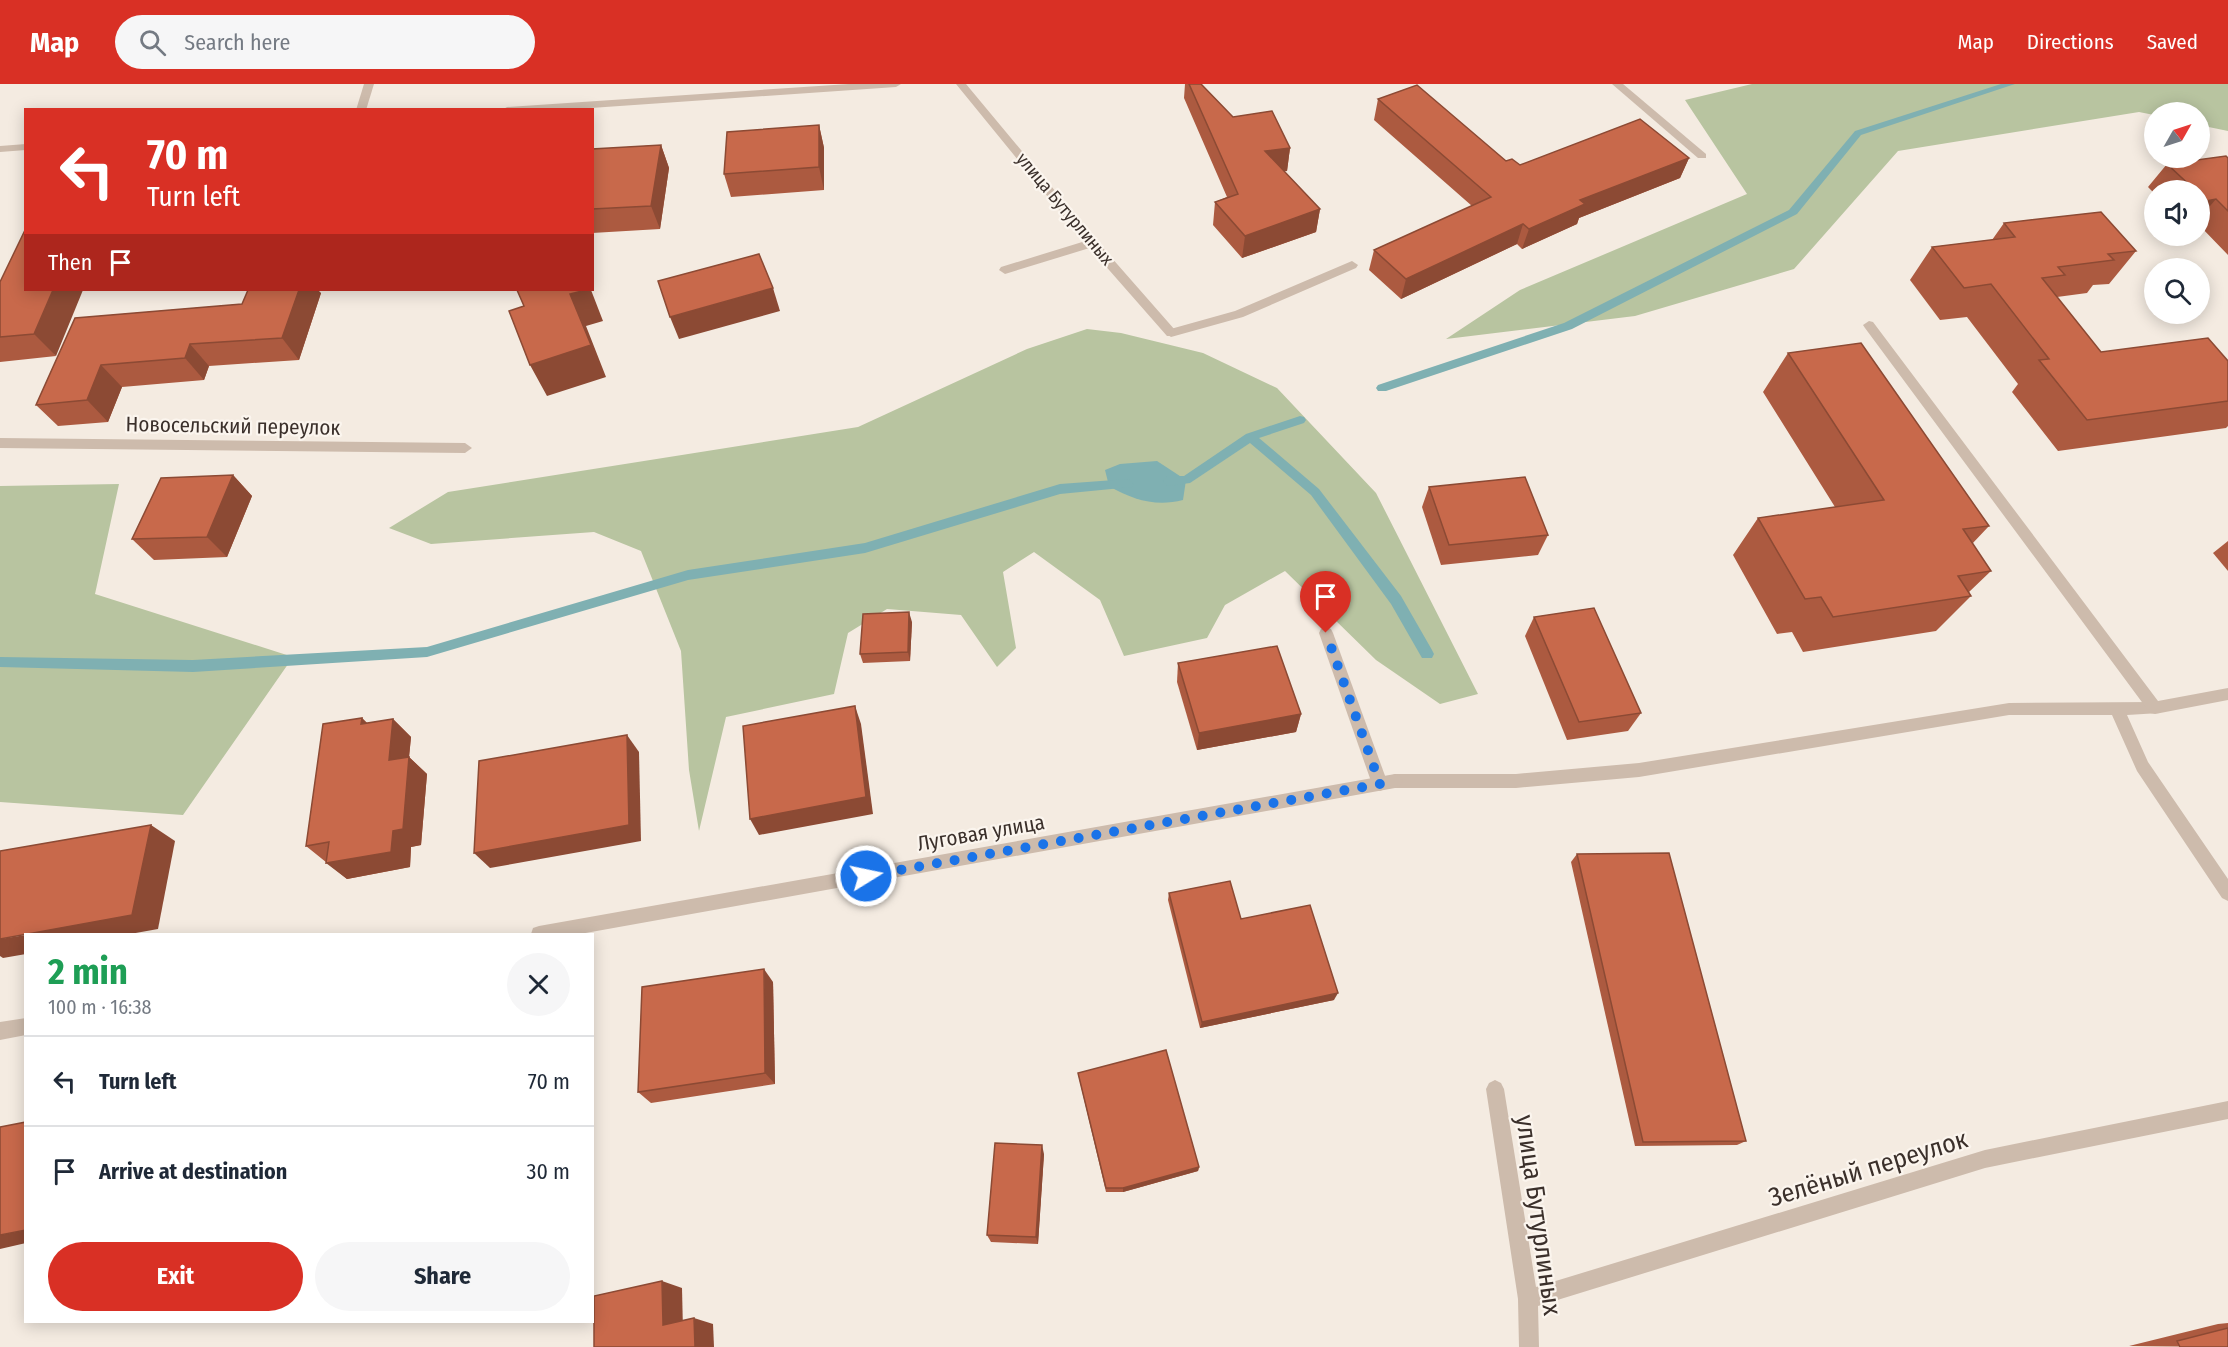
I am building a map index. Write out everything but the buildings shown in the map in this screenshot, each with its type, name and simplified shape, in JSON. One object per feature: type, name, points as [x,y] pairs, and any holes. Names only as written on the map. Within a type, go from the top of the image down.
[{"type":"street","points":[[362,108],[369,84]]},
{"type":"street","points":[[537,108],[896,84]]},
{"type":"street","name":"улица Бутурлиных","points":[[961,84],[1092,243],[1172,333],[1239,314],[1352,265]]},
{"type":"street","points":[[1617,84],[1702,156]]},
{"type":"street","points":[[0,149],[24,147]]},
{"type":"street","points":[[1005,270],[1092,243]]},
{"type":"street","points":[[1869,325],[2156,708]]},
{"type":"street","name":"Новосельский переулок","points":[[0,443],[465,448]]},
{"type":"street","points":[[1326,633],[1388,783]]},
{"type":"street","name":"Луговая улица","points":[[545,933],[1388,783],[1516,780],[1639,770],[2009,709],[2156,708],[2228,694]]},
{"type":"street","points":[[2117,710],[2142,766],[2228,893]]},
{"type":"street","points":[[0,1031],[24,1026]]},
{"type":"street","name":"улица Бутурлиных","points":[[1495,1089],[1528,1299],[1529,1347]]},
{"type":"street","name":"Зелёный переулок","points":[[1528,1299],[1985,1159],[2228,1110]]},
{"type":"green space","points":[[1752,84],[2228,84],[2228,131],[2210,127],[2210,102],[2144,102],[2144,113],[1898,151],[1794,269],[1635,316],[1446,339],[1520,290],[1747,194],[1685,100]]},
{"type":"green space","points":[[1087,329],[1121,333],[1203,353],[1277,388],[1376,493],[1478,694],[1440,704],[1376,660],[1285,571],[1225,605],[1207,638],[1124,656],[1100,600],[1034,552],[1003,572],[1016,648],[997,667],[961,615],[887,609],[848,633],[834,694],[726,717],[699,831],[689,770],[681,651],[641,551],[594,532],[431,544],[389,528],[448,492],[858,427],[1027,349]]},
{"type":"green space","points":[[119,484],[95,594],[293,657],[183,815],[0,802],[0,486]]},
{"type":"water","points":[[1157,461],[1186,480],[1183,500],[1163,503],[1145,501],[1109,486],[1105,470],[1120,464]]},
{"type":"waterway","points":[[1382,388],[1568,326],[1793,212],[1858,133],[2010,84]]},
{"type":"waterway","points":[[1250,437],[1300,420]]},
{"type":"waterway","points":[[1168,481],[1186,480],[1250,437]]},
{"type":"waterway","points":[[1250,437],[1315,492],[1396,600],[1427,654]]},
{"type":"waterway","points":[[0,662],[193,666],[427,652],[688,575],[865,548],[1060,489],[1128,484]]},
{"type":"route","points":[[866,876],[1380,784],[1326,633]]}]
